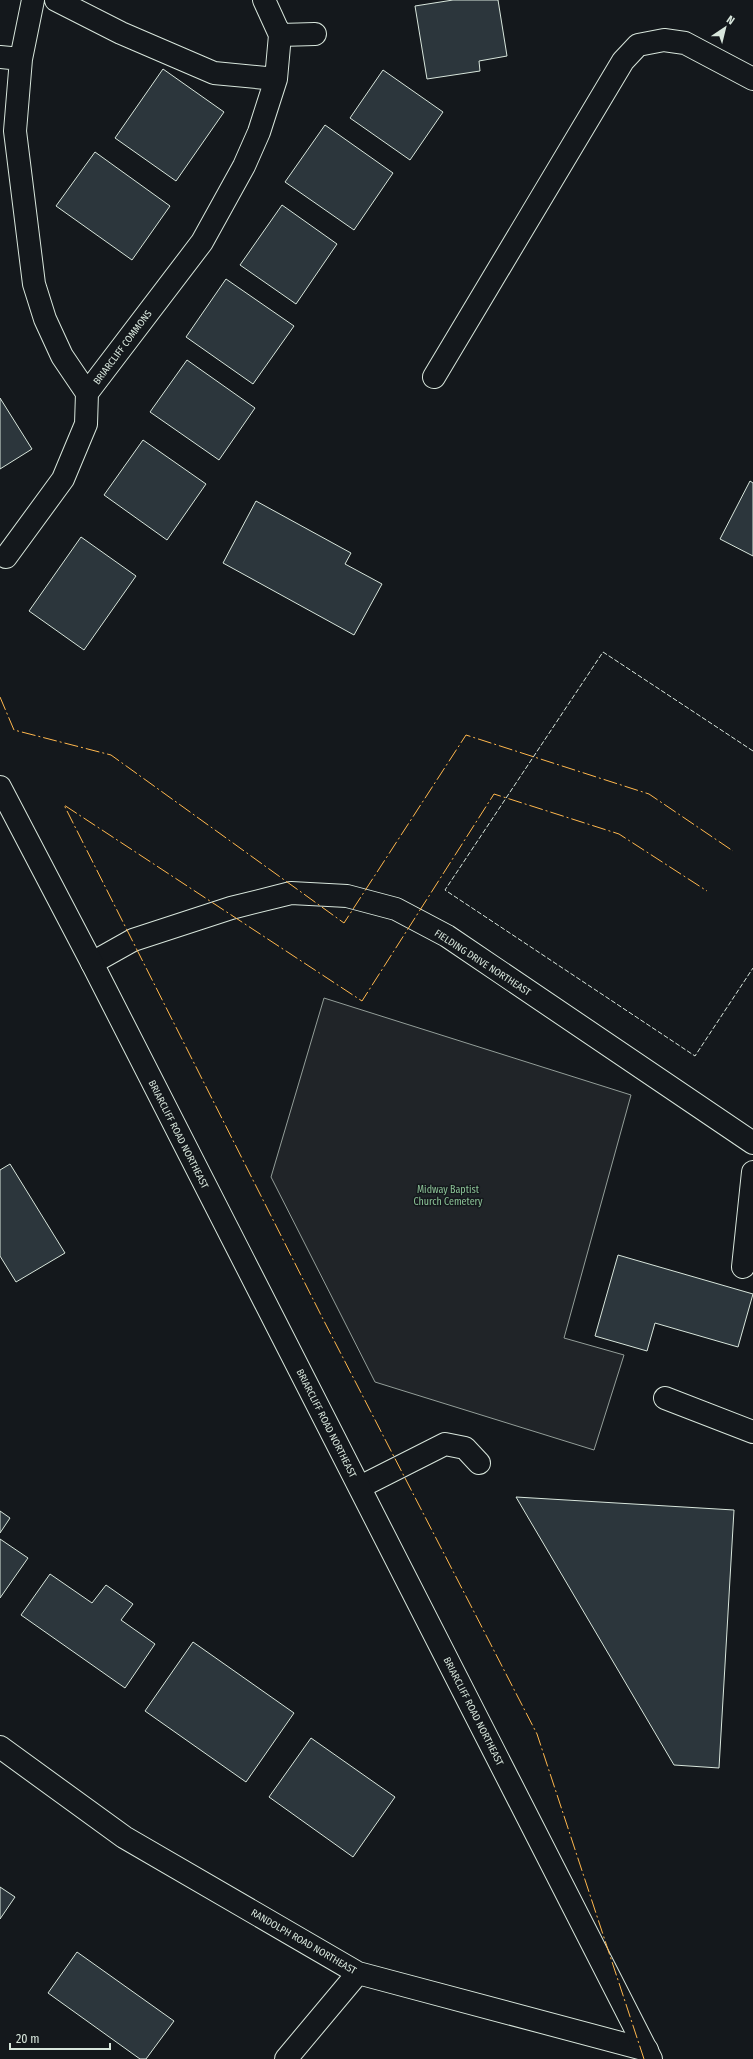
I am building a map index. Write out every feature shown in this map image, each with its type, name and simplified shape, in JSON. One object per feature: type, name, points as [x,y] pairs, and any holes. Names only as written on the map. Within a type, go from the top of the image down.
[{"type":"street","name":"BRIARCLIFF COMMONS","points":[[33,0],[10,58],[15,130],[34,284],[45,319],[62,356],[87,393],[202,242],[244,166],[260,132],[276,79],[280,35],[264,0]]},
{"type":"street","points":[[56,0],[121,33],[214,72],[276,79]]},
{"type":"street","points":[[280,35],[315,34]]},
{"type":"street","points":[[434,377],[623,61],[638,45],[664,40],[685,43],[753,79]]},
{"type":"street","points":[[6,557],[63,479],[86,424],[87,393]]},
{"type":"street","name":"BRIARCLIFF ROAD NORTHEAST","points":[[0,787],[92,963],[649,2055]]},
{"type":"street","name":"FIELDING DRIVE NORTHEAST","points":[[92,963],[133,940],[231,908],[291,894],[347,896],[389,907],[447,936],[753,1143]]},
{"type":"street","points":[[742,1266],[753,1172]]},
{"type":"street","points":[[665,1398],[753,1432]]},
{"type":"street","points":[[360,1487],[445,1444],[465,1448],[479,1463]]},
{"type":"street","name":"RANDOLPH ROAD NORTHEAST","points":[[0,1747],[124,1837],[358,1973],[649,2055]]},
{"type":"street","points":[[286,2059],[358,1973]]},
{"type":"green space","name":"Midway Baptist Church Cemetery","points":[[324,998],[631,1095],[564,1338],[624,1355],[594,1450],[375,1382],[271,1177]]},
{"type":"building","points":[[453,0],[498,0],[507,56],[479,61],[480,71],[427,79],[415,6]]},
{"type":"building","points":[[163,69],[224,112],[176,181],[115,138]]},
{"type":"building","points":[[383,70],[443,112],[410,160],[350,118]]},
{"type":"building","points":[[325,125],[393,173],[354,230],[285,182]]},
{"type":"building","points":[[95,152],[170,206],[132,260],[56,206]]},
{"type":"building","points":[[282,205],[337,244],[296,304],[240,265]]},
{"type":"building","points":[[226,279],[294,326],[253,384],[186,337]]},
{"type":"building","points":[[187,360],[255,408],[219,460],[150,412]]},
{"type":"building","points":[[0,398],[32,449],[0,469]]},
{"type":"building","points":[[143,440],[206,484],[167,540],[104,495]]},
{"type":"building","points":[[750,481],[753,483],[753,556],[720,539]]},
{"type":"building","points":[[256,501],[351,553],[345,564],[382,584],[354,635],[223,563]]},
{"type":"building","points":[[81,537],[136,576],[84,650],[29,611]]},
{"type":"building","points":[[10,1164],[65,1253],[16,1282],[0,1256],[0,1170]]},
{"type":"building","points":[[618,1255],[753,1294],[738,1347],[655,1323],[647,1351],[595,1336]]},
{"type":"building","points":[[516,1497],[734,1510],[719,1768],[674,1765]]},
{"type":"building","points":[[0,1511],[10,1518],[0,1533]]},
{"type":"building","points":[[0,1539],[28,1558],[0,1598]]},
{"type":"building","points":[[50,1574],[92,1603],[106,1585],[133,1604],[121,1620],[155,1644],[125,1688],[21,1615]]},
{"type":"building","points":[[193,1642],[294,1713],[246,1782],[145,1711]]},
{"type":"building","points":[[311,1738],[395,1797],[353,1857],[269,1797]]},
{"type":"building","points":[[0,1887],[15,1897],[0,1919]]},
{"type":"building","points":[[77,1952],[174,2021],[146,2059],[140,2059],[48,1993]]},
{"type":"fence","points":[[753,751],[603,652],[445,890],[695,1056],[753,968]]},
{"type":"power","points":[[0,697],[14,730],[111,755],[344,923],[466,735],[649,794],[733,851]]},
{"type":"power","points":[[644,2059],[537,1734],[323,1319],[64,805],[362,1001],[494,794],[619,834],[707,891]]}]
